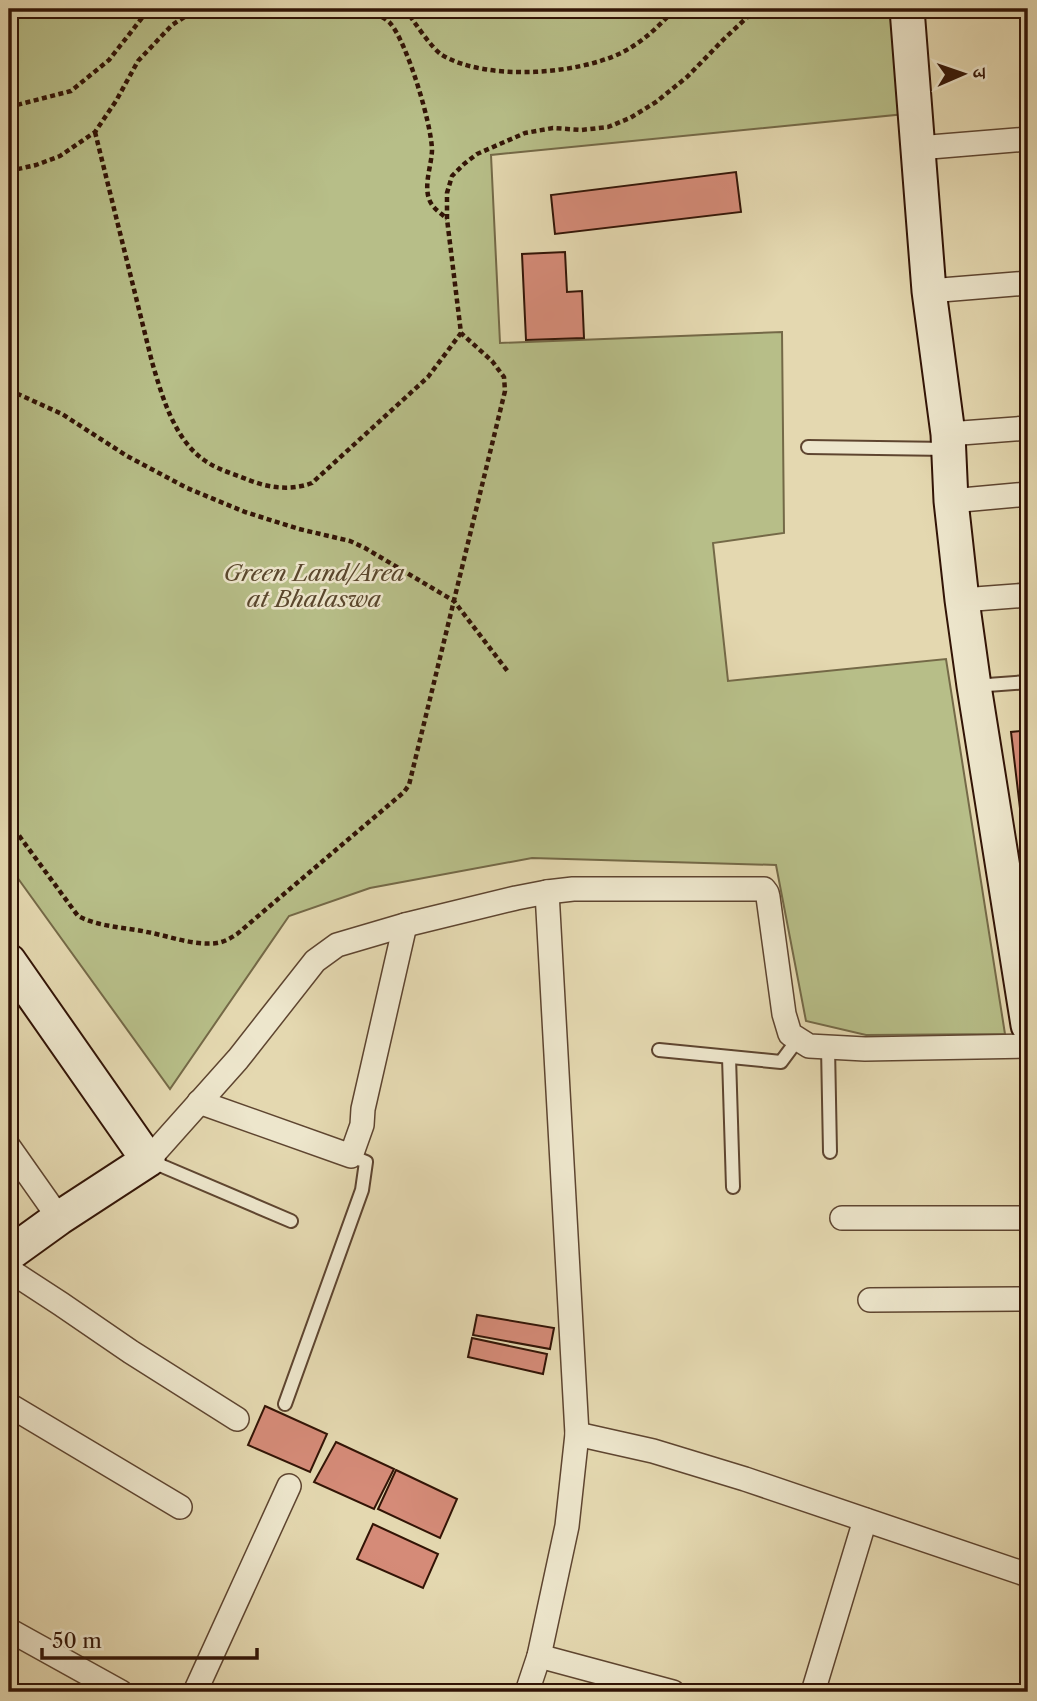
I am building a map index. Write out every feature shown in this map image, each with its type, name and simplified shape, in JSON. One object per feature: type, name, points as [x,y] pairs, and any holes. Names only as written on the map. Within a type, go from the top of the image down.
[{"type":"street","points":[[907,9],[929,292],[948,442],[951,501],[962,600],[974,686],[1011,878],[1028,1025]]},
{"type":"street","points":[[918,148],[1028,139]]},
{"type":"street","points":[[929,292],[1028,283]]},
{"type":"street","points":[[948,442],[1028,428]]},
{"type":"street","points":[[951,501],[1028,494]]},
{"type":"street","points":[[962,600],[1028,595]]},
{"type":"street","points":[[9,1254],[148,1160],[238,1059],[315,961],[337,946],[405,925],[547,892],[585,889],[764,889],[768,897],[784,1014],[790,1034],[809,1046],[864,1049],[1028,1046]]},
{"type":"street","points":[[527,1692],[539,1656],[567,1526],[577,1434],[547,892]]},
{"type":"street","points":[[199,1102],[351,1156],[362,1125],[363,1109],[405,925]]},
{"type":"street","points":[[9,961],[148,1160]]},
{"type":"street","points":[[12,1157],[59,1218]]},
{"type":"street","points":[[842,1218],[1028,1218]]},
{"type":"street","points":[[9,1270],[237,1419]]},
{"type":"street","points":[[870,1300],[1028,1299]]},
{"type":"street","points":[[9,1405],[180,1507]]},
{"type":"street","points":[[577,1434],[666,1455],[745,1479],[1028,1575]]},
{"type":"street","points":[[195,1692],[289,1486]]},
{"type":"street","points":[[813,1692],[865,1520]]},
{"type":"street","points":[[9,1630],[121,1692]]},
{"type":"street","points":[[539,1656],[673,1692]]},
{"type":"lane","points":[[808,447],[948,442]]},
{"type":"lane","points":[[974,686],[1028,682]]},
{"type":"lane","points":[[659,1049],[780,1062],[798,1039]]},
{"type":"lane","points":[[828,1046],[830,1152]]},
{"type":"lane","points":[[729,1057],[733,1187]]},
{"type":"lane","points":[[285,1404],[362,1190],[366,1162],[351,1156]]},
{"type":"lane","points":[[148,1160],[292,1222]]},
{"type":"path","points":[[9,107],[71,91],[109,61],[149,9]]},
{"type":"path","points":[[9,171],[60,156],[95,132],[116,102],[138,61],[172,26],[197,9]]},
{"type":"path","points":[[367,9],[390,23],[407,55],[429,124],[432,151],[428,197],[432,205],[447,219]]},
{"type":"path","points":[[405,9],[439,54],[464,65],[494,71],[538,72],[582,66],[621,53],[655,31],[675,9]]},
{"type":"path","points":[[9,822],[78,916],[90,922],[185,940],[217,943],[237,934],[404,792],[409,785],[505,391],[504,377],[461,333],[447,219],[447,193],[452,176],[477,154],[525,133],[553,128],[581,130],[608,127],[630,118],[656,102],[687,77],[757,9]]},
{"type":"path","points":[[95,132],[161,394],[172,421],[203,460],[230,474],[261,484],[293,488],[312,483],[428,377],[461,333]]},
{"type":"path","points":[[9,390],[62,414],[127,456],[187,488],[245,512],[350,541],[365,548],[454,601],[509,673]]},
{"type":"green space","name":"Green Land/Area at Bhalaswa","points":[[9,9],[897,9],[905,114],[491,155],[500,343],[782,332],[784,533],[713,543],[728,681],[946,659],[1005,1034],[866,1035],[806,1021],[776,865],[532,858],[370,888],[289,916],[170,1089],[9,866]]},
{"type":"building","points":[[736,172],[741,212],[555,234],[551,195]]},
{"type":"building","points":[[565,252],[567,292],[582,291],[584,338],[526,340],[522,254]]},
{"type":"building","points":[[1028,730],[1028,850],[1025,851],[1011,732]]},
{"type":"building","points":[[477,1315],[554,1328],[550,1349],[473,1335]]},
{"type":"building","points":[[472,1338],[547,1354],[543,1374],[468,1357]]},
{"type":"building","points":[[265,1406],[327,1434],[310,1472],[248,1445]]},
{"type":"building","points":[[336,1442],[394,1469],[374,1509],[314,1482]]},
{"type":"building","points":[[396,1470],[457,1499],[440,1538],[378,1509]]},
{"type":"building","points":[[373,1524],[438,1554],[423,1588],[357,1559]]}]
